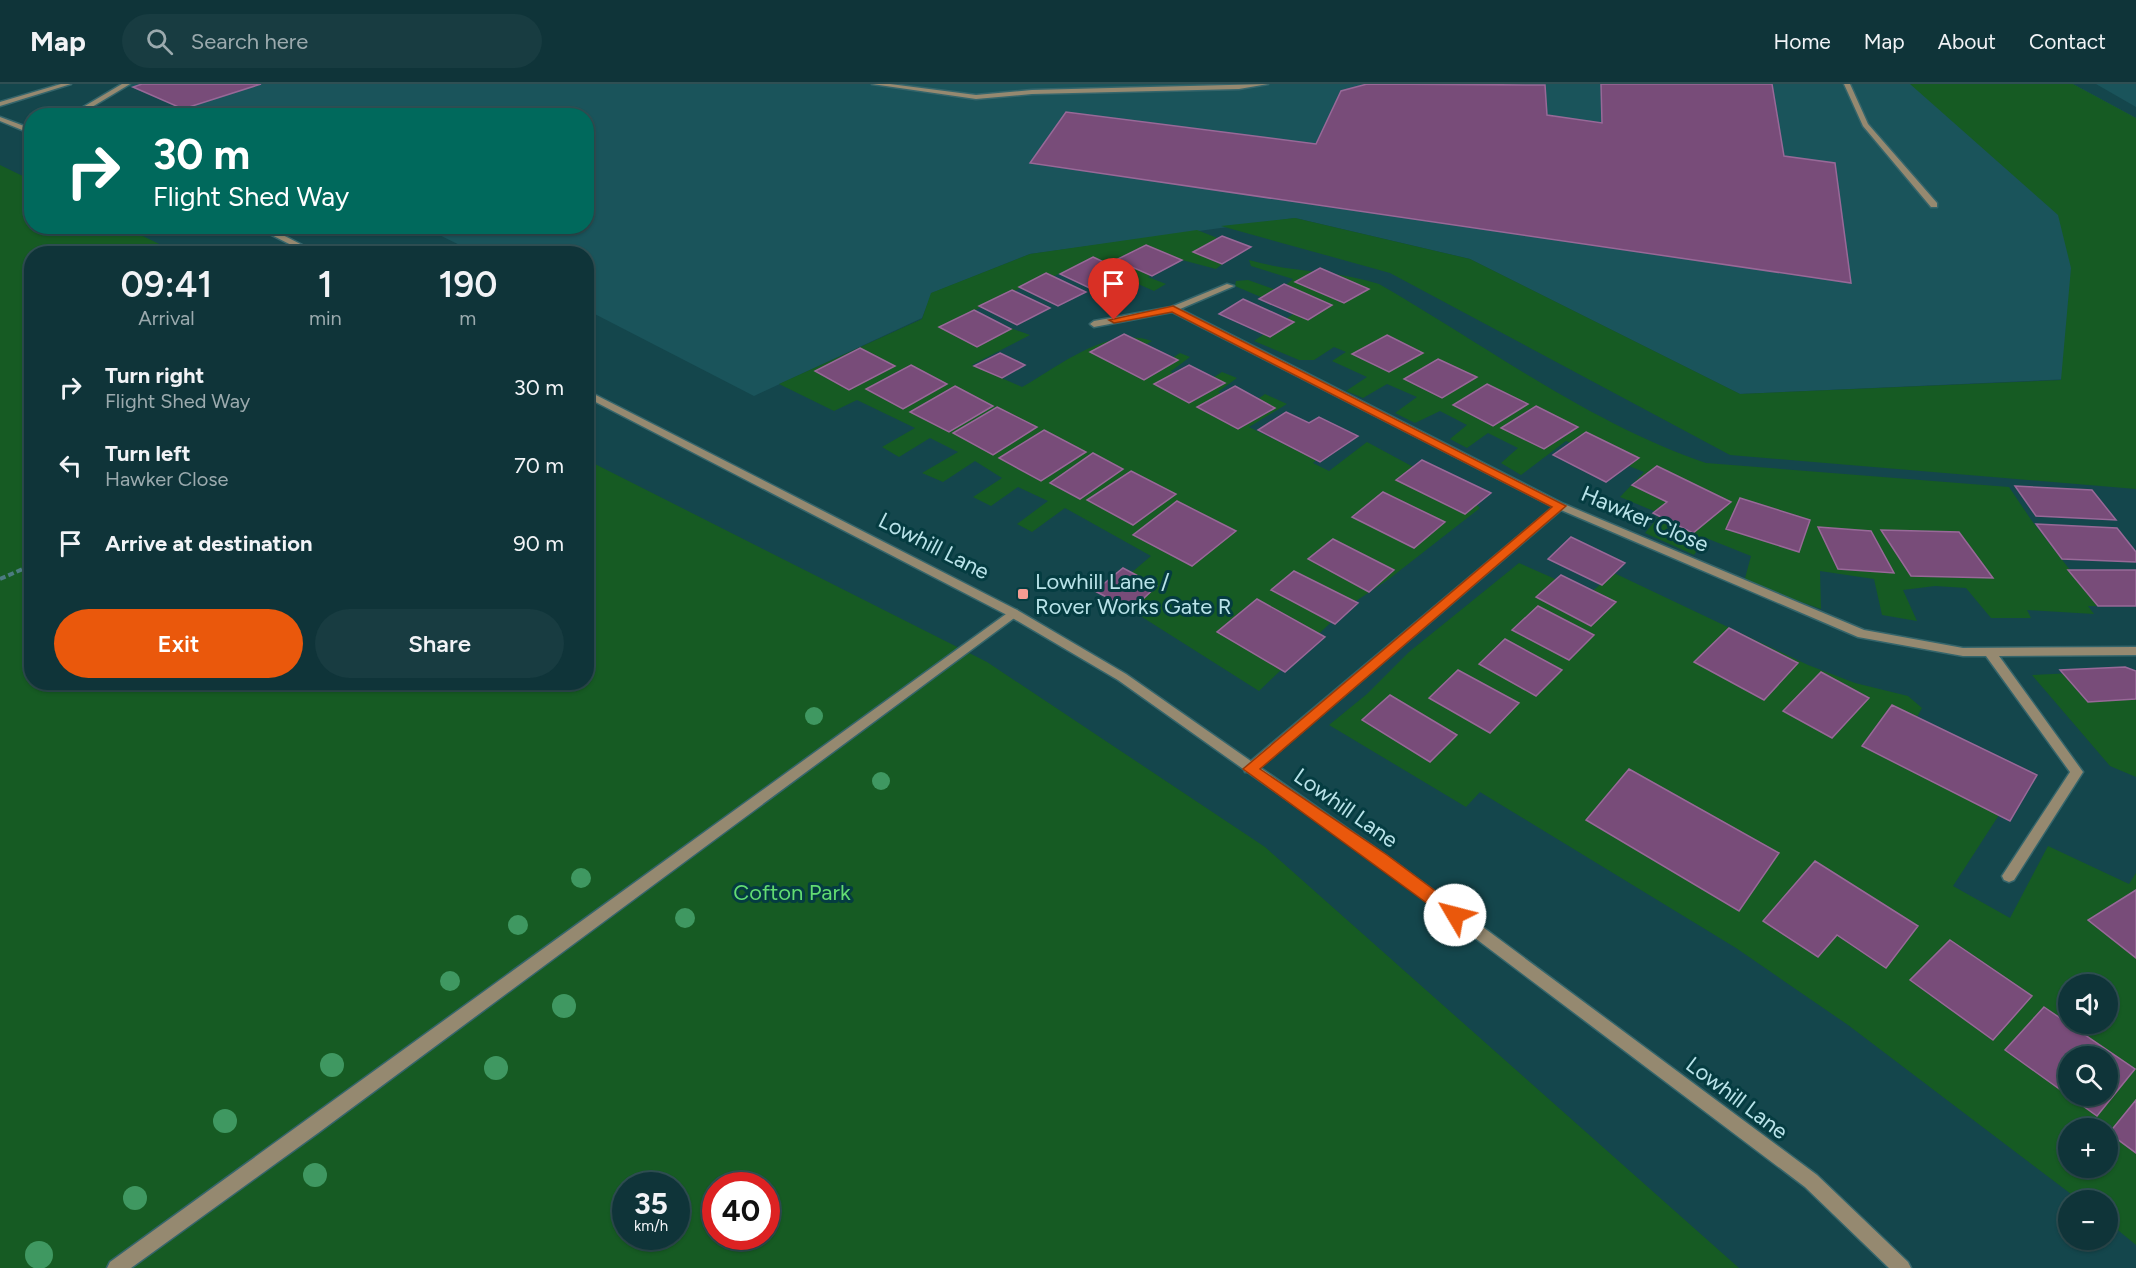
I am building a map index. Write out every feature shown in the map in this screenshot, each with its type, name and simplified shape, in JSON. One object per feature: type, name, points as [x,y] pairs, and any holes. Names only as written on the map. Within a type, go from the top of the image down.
[{"type":"street","points":[[0,104],[68,84]]},
{"type":"street","points":[[85,108],[127,84]]},
{"type":"street","points":[[875,84],[976,97],[1032,93],[1239,87],[1265,84]]},
{"type":"street","points":[[1847,84],[1864,125],[1934,206]]},
{"type":"street","points":[[0,119],[24,129]]},
{"type":"street","points":[[275,234],[299,246]]},
{"type":"street","points":[[1094,324],[1173,309],[1230,286]]},
{"type":"street","name":"Hawker Close","points":[[1173,309],[1560,506],[1862,634],[1963,652],[2136,651]]},
{"type":"street","name":"Lowhill Lane","points":[[594,397],[1013,613],[1122,677],[1382,860],[1810,1181],[1902,1268]]},
{"type":"street","points":[[1250,769],[1560,506]]},
{"type":"street","points":[[116,1268],[1013,613]]},
{"type":"street","points":[[1989,651],[2078,772],[2009,876]]},
{"type":"path","points":[[0,579],[24,568]]},
{"type":"shaded area","points":[[123,84],[2073,84],[2136,118],[2136,376],[1740,394],[1470,259],[1295,218],[1030,254],[932,293],[922,318],[754,396],[594,314],[594,246],[462,246],[437,234],[594,234],[594,108],[183,108]]},
{"type":"shaded area","points":[[2096,84],[2136,84],[2136,107]]},
{"type":"green space","points":[[1910,84],[2073,84],[2136,118],[2136,489],[1730,455],[1390,273],[1221,226],[1295,218],[1470,259],[1740,394],[2061,380],[2071,268],[2058,215]]},
{"type":"green space","name":"Cofton Park","points":[[0,165],[24,177],[24,234],[139,234],[163,246],[24,246],[24,690],[594,690],[594,464],[987,662],[1265,847],[1739,1268],[0,1268]]},
{"type":"green space","points":[[1197,230],[1243,248],[1216,269],[1182,260],[1148,277],[1166,284],[1154,291],[1086,261],[1042,282],[1037,280],[969,313],[1030,335],[972,365],[1022,387],[1068,359],[1102,343],[1119,338],[1152,341],[1140,348],[1169,360],[1180,353],[1190,357],[1170,372],[1206,382],[1222,372],[1237,378],[1218,392],[1251,404],[1265,394],[1287,404],[1249,427],[1316,460],[1313,463],[1329,471],[1367,442],[1469,497],[1480,508],[1389,579],[1347,607],[1259,691],[1131,610],[1158,586],[1131,573],[1151,556],[1065,508],[1032,532],[1017,524],[1048,501],[1018,487],[991,506],[973,497],[1002,478],[975,461],[943,482],[922,473],[958,452],[930,438],[899,457],[882,447],[915,428],[857,400],[834,411],[779,384],[922,319],[931,293],[1030,254]]},
{"type":"green space","points":[[1249,260],[1347,276],[1379,284],[1579,405],[1662,446],[1706,463],[2009,487],[2032,521],[2098,606],[2088,606],[2094,614],[2027,610],[2031,618],[1991,618],[1966,588],[1935,586],[1903,590],[1917,621],[1882,615],[1874,579],[1820,571],[1821,609],[1744,582],[1751,556],[1706,538],[1694,555],[1645,533],[1661,514],[1620,497],[1644,472],[1566,441],[1521,475],[1501,463],[1518,448],[1488,433],[1467,448],[1450,439],[1467,425],[1440,411],[1415,423],[1395,413],[1417,397],[1387,384],[1363,398],[1346,391],[1367,377],[1332,361],[1346,352],[1334,347],[1314,360],[1299,360],[1254,341],[1296,312],[1235,286],[1236,281],[1248,280],[1279,291],[1293,279],[1251,266]]},
{"type":"green space","points":[[1519,563],[1589,594],[1614,573],[1808,665],[1855,683],[1908,696],[1922,708],[1893,761],[1999,815],[1953,886],[2010,918],[2048,846],[2129,884],[2136,873],[2136,1245],[2118,1230],[2118,1190],[2066,1190],[1848,1025],[1736,948],[1480,792],[1466,807],[1329,725],[1367,694],[1409,652]]},
{"type":"green space","points":[[2136,670],[2136,777],[2110,766],[2032,675]]},
{"type":"building","points":[[142,84],[261,84],[186,108],[181,108],[133,87]]},
{"type":"building","points":[[1367,84],[1545,85],[1547,115],[1602,123],[1601,84],[1772,84],[1784,156],[1835,163],[1851,283],[1030,163],[1066,112],[1316,144],[1341,91]]},
{"type":"building","points":[[1222,236],[1251,247],[1222,264],[1193,252]]},
{"type":"building","points":[[1146,245],[1182,260],[1152,276],[1116,260]]},
{"type":"building","points":[[1093,257],[1134,276],[1100,293],[1060,274]]},
{"type":"building","points":[[1320,268],[1369,289],[1344,303],[1295,282]]},
{"type":"building","points":[[1046,273],[1086,292],[1058,306],[1019,287]]},
{"type":"building","points":[[1284,284],[1332,305],[1308,320],[1259,299]]},
{"type":"building","points":[[1012,290],[1050,308],[1017,325],[979,306]]},
{"type":"building","points":[[1243,299],[1294,322],[1270,337],[1219,314]]},
{"type":"building","points":[[974,310],[1011,329],[977,347],[939,327]]},
{"type":"building","points":[[1124,334],[1178,360],[1144,380],[1090,352]]},
{"type":"building","points":[[1387,335],[1423,353],[1389,372],[1352,354]]},
{"type":"building","points":[[860,348],[895,366],[849,390],[815,371]]},
{"type":"building","points":[[1000,353],[1025,365],[1002,378],[974,366]]},
{"type":"building","points":[[1438,359],[1477,377],[1442,398],[1404,379]]},
{"type":"building","points":[[911,365],[947,384],[903,409],[866,389]]},
{"type":"building","points":[[1189,365],[1225,383],[1189,403],[1154,384]]},
{"type":"building","points":[[1487,384],[1528,404],[1493,426],[1453,405]]},
{"type":"building","points":[[955,386],[993,406],[949,432],[910,412]]},
{"type":"building","points":[[1235,386],[1275,408],[1238,429],[1197,407]]},
{"type":"building","points":[[1536,406],[1578,427],[1544,449],[1501,428]]},
{"type":"building","points":[[997,407],[1037,427],[993,455],[953,433]]},
{"type":"building","points":[[1286,412],[1309,423],[1319,417],[1358,436],[1320,462],[1258,430]]},
{"type":"building","points":[[1044,430],[1086,452],[1041,481],[999,458]]},
{"type":"building","points":[[1586,432],[1639,458],[1606,482],[1553,455]]},
{"type":"building","points":[[1093,453],[1123,469],[1080,499],[1050,483]]},
{"type":"building","points":[[1422,460],[1491,493],[1465,514],[1396,480]]},
{"type":"building","points":[[1657,466],[1731,502],[1693,533],[1653,513],[1667,502],[1632,485]]},
{"type":"building","points":[[1131,471],[1176,494],[1133,525],[1087,500]]},
{"type":"building","points":[[2015,486],[2092,490],[2116,520],[2036,516]]},
{"type":"building","points":[[1383,492],[1445,522],[1414,548],[1352,517]]},
{"type":"building","points":[[1740,498],[1810,520],[1799,552],[1726,529]]},
{"type":"building","points":[[1177,501],[1236,531],[1192,566],[1133,535]]},
{"type":"building","points":[[2036,524],[2117,528],[2136,552],[2136,562],[2062,559]]},
{"type":"building","points":[[1818,527],[1871,531],[1894,573],[1838,569]]},
{"type":"building","points":[[1881,530],[1959,532],[1993,578],[1911,576]]},
{"type":"building","points":[[1571,537],[1625,563],[1602,585],[1548,559]]},
{"type":"building","points":[[1333,539],[1394,570],[1369,592],[1308,559]]},
{"type":"building","points":[[1123,568],[1157,586],[1131,610],[1095,591]]},
{"type":"building","points":[[2068,570],[2136,570],[2136,606],[2098,606]]},
{"type":"building","points":[[1294,571],[1358,603],[1335,624],[1271,590]]},
{"type":"building","points":[[1561,575],[1616,602],[1591,626],[1536,597]]},
{"type":"building","points":[[1257,599],[1325,637],[1285,672],[1217,632]]},
{"type":"building","points":[[1538,606],[1594,635],[1569,660],[1512,630]]},
{"type":"building","points":[[1729,628],[1798,663],[1764,700],[1694,662]]},
{"type":"building","points":[[1505,639],[1562,670],[1536,696],[1479,664]]},
{"type":"building","points":[[2125,667],[2136,671],[2136,699],[2088,702],[2060,670]]},
{"type":"building","points":[[1458,670],[1519,703],[1490,733],[1429,698]]},
{"type":"building","points":[[1821,672],[1869,698],[1832,738],[1783,711]]},
{"type":"building","points":[[1390,695],[1457,735],[1430,762],[1362,720]]},
{"type":"building","points":[[1892,705],[2037,775],[2010,821],[1862,746]]},
{"type":"building","points":[[1629,769],[1779,853],[1739,911],[1586,820]]},
{"type":"building","points":[[1815,861],[1918,926],[1886,968],[1837,935],[1818,957],[1763,921]]},
{"type":"building","points":[[2136,890],[2136,958],[2088,920]]},
{"type":"building","points":[[1950,940],[2032,996],[1993,1040],[1910,980]]},
{"type":"building","points":[[2044,1007],[2058,1017],[2058,1034],[2084,1034],[2101,1046],[2058,1046],[2058,1088],[2005,1050]]},
{"type":"building","points":[[2118,1057],[2135,1069],[2118,1090]]},
{"type":"building","points":[[2136,1100],[2136,1153],[2118,1140],[2118,1122]]},
{"type":"building","points":[[2083,1106],[2105,1106],[2097,1116]]},
{"type":"place","name":"Lowhill Lane / Rover Works Gate R","points":[[1023,594]]},
{"type":"route","points":[[1114,320],[1173,309],[1560,506],[1250,769],[1382,860],[1455,915]]}]
